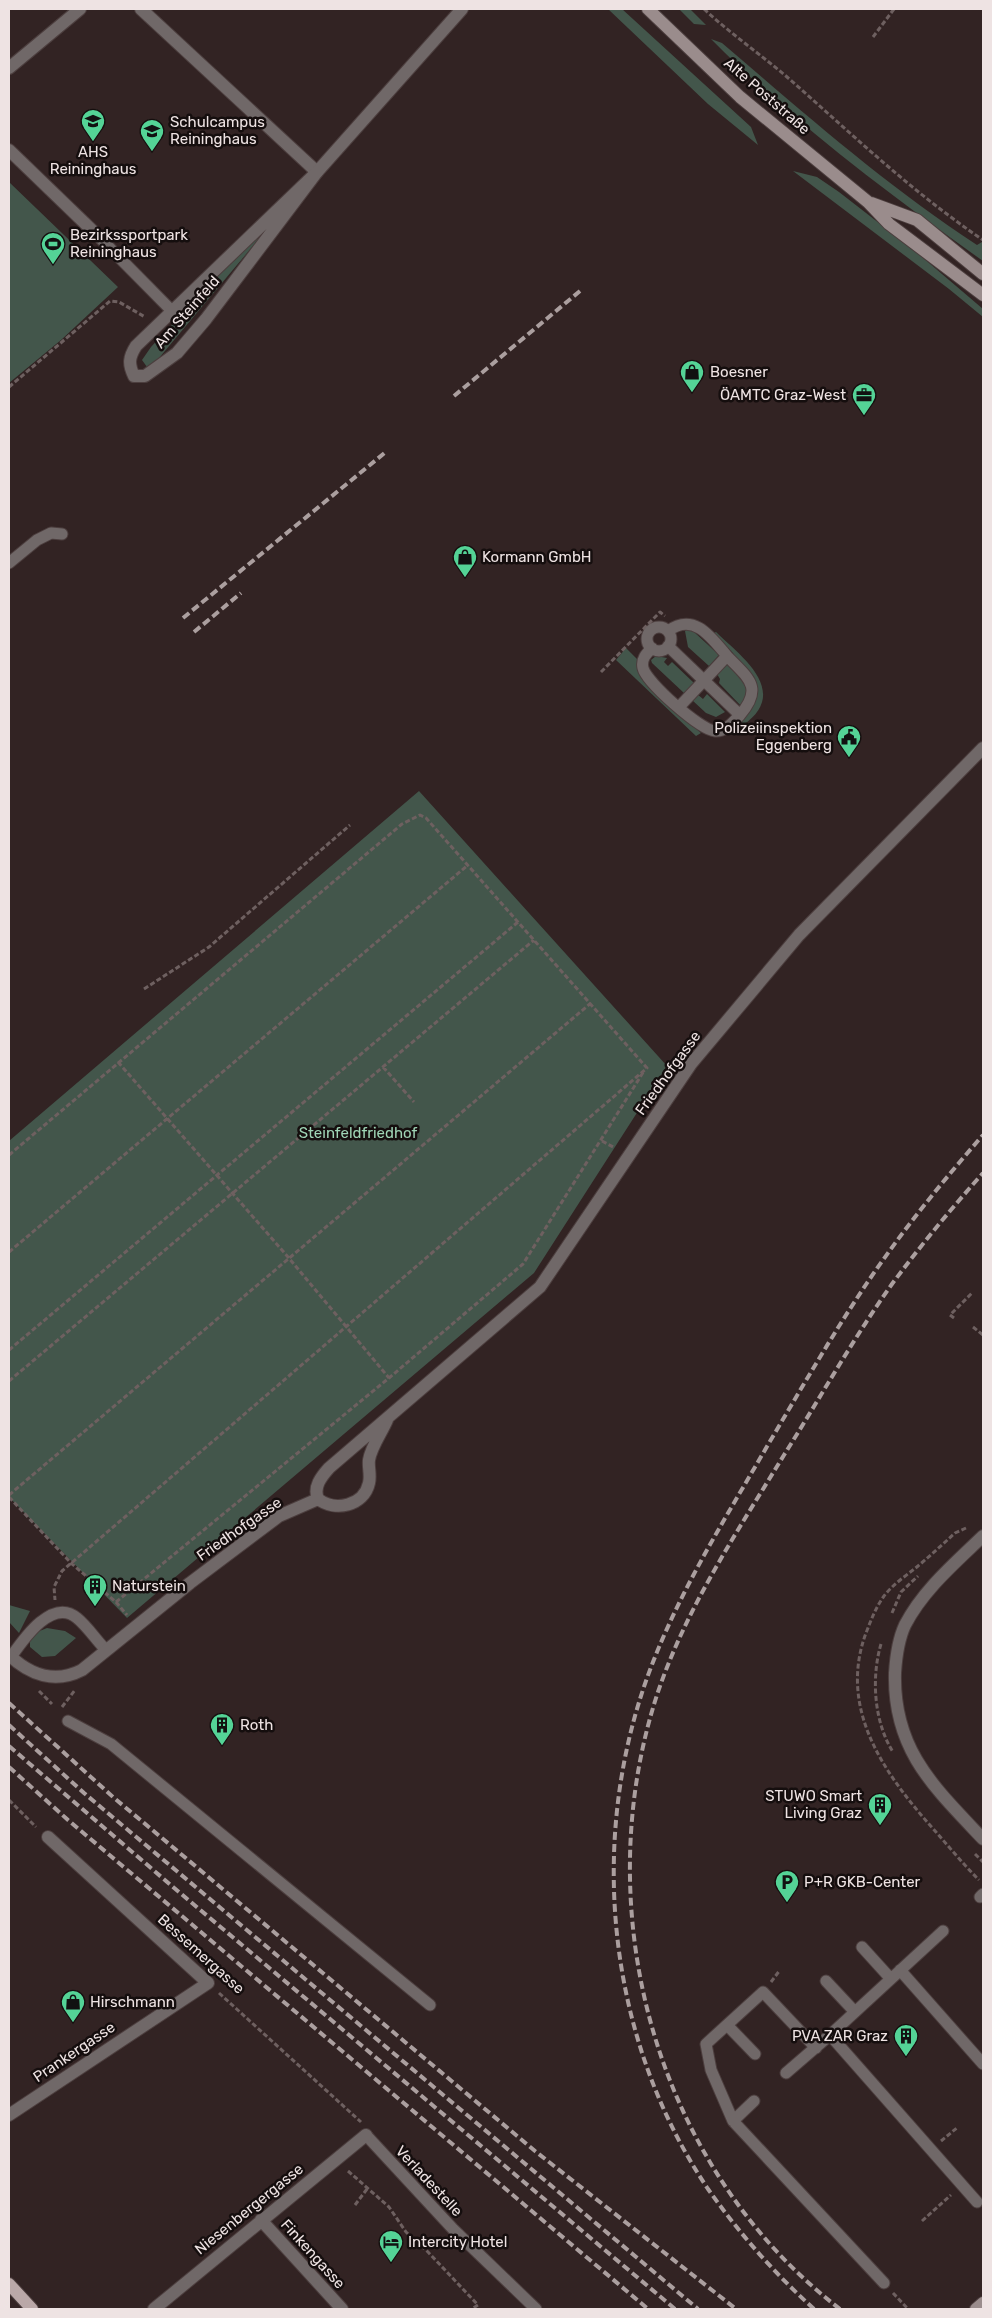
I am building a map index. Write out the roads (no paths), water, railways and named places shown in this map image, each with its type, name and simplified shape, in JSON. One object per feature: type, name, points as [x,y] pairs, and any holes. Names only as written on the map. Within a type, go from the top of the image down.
[{"type":"main road","name":"Alte Poststraße","points":[[648,9],[740,97],[868,202],[889,224],[983,295]]},
{"type":"main road","name":"Alte Poststraße","points":[[868,202],[917,220],[983,274]]},
{"type":"main road","points":[[9,2284],[32,2309]]},
{"type":"main road","points":[[976,2309],[983,2303]]},
{"type":"street","points":[[9,68],[80,9]]},
{"type":"street","points":[[140,9],[317,172]]},
{"type":"street","name":"Am Steinfeld","points":[[317,172],[170,308],[130,354],[129,364],[134,376],[145,376],[177,352],[206,319],[317,172],[462,9]]},
{"type":"street","points":[[9,150],[96,234]]},
{"type":"street","name":"Friedhofgasse","points":[[387,1420],[369,1460],[370,1482],[366,1492],[349,1505],[326,1504],[318,1499],[316,1492],[320,1477],[339,1458],[387,1420],[540,1287],[691,1064],[799,935],[983,748]]},
{"type":"street","name":"Friedhofgasse","points":[[10,1656],[33,1672],[47,1678],[61,1677],[82,1670],[279,1516],[318,1499]]},
{"type":"street","points":[[983,1536],[932,1585],[905,1625],[896,1659],[894,1698],[898,1719],[910,1750],[928,1780],[983,1839]]},
{"type":"street","name":"Bessemergasse","points":[[48,1837],[208,1982]]},
{"type":"street","name":"Prankergasse","points":[[9,2115],[208,1982]]},
{"type":"street","name":"Niesenbergergasse","points":[[154,2309],[366,2135]]},
{"type":"street","name":"Finkengasse","points":[[261,2220],[342,2309]]},
{"type":"lane","points":[[96,234],[170,308]]},
{"type":"lane","points":[[9,563],[37,540],[51,534],[62,534]]},
{"type":"lane","points":[[652,648],[642,659],[644,672],[679,707],[706,729],[716,731],[728,728],[750,703],[753,690],[747,676],[707,635],[692,623],[683,624],[668,631]]},
{"type":"lane","points":[[650,627],[662,627],[668,631],[671,637],[668,646],[662,650],[652,648],[648,639],[650,627]]},
{"type":"lane","points":[[668,646],[740,715]]},
{"type":"lane","points":[[679,707],[727,656]]},
{"type":"lane","points":[[10,1656],[37,1625],[56,1613],[67,1613],[76,1617],[106,1650]]},
{"type":"lane","points":[[68,1721],[111,1744],[430,2005]]},
{"type":"lane","points":[[786,2073],[816,2048],[943,1931]]},
{"type":"lane","points":[[862,1947],[891,1979]]},
{"type":"lane","points":[[900,1970],[983,2064]]},
{"type":"lane","points":[[826,1980],[854,2012]]},
{"type":"lane","points":[[816,2048],[764,1992],[706,2044],[711,2070],[734,2121],[884,2283]]},
{"type":"lane","points":[[727,2025],[755,2054]]},
{"type":"lane","points":[[830,2035],[977,2202]]},
{"type":"lane","points":[[734,2121],[754,2102]]},
{"type":"lane","name":"Verladestelle","points":[[366,2135],[453,2229],[536,2309]]},
{"type":"railway","points":[[454,396],[580,291]]},
{"type":"railway","points":[[183,618],[387,451]]},
{"type":"railway","points":[[194,632],[241,593]]},
{"type":"railway","points":[[814,2309],[758,2252],[708,2189],[673,2129],[647,2066],[628,2000],[617,1932],[614,1864],[619,1795],[632,1727],[653,1662],[678,1605],[707,1550],[841,1322],[894,1245],[983,1135]]},
{"type":"railway","points":[[840,2309],[777,2251],[724,2185],[683,2111],[654,2032],[636,1950],[630,1865],[637,1781],[656,1698],[681,1634],[713,1573],[837,1369],[892,1284],[925,1241],[983,1173]]},
{"type":"railway","points":[[9,1703],[113,1797],[535,2151],[736,2309]]},
{"type":"railway","points":[[9,1725],[84,1793],[698,2309]]},
{"type":"railway","points":[[9,1746],[173,1887],[675,2309]]},
{"type":"railway","points":[[9,1767],[68,1820],[648,2309]]},
{"type":"place","name":"AHS Reininghaus","points":[[93,142]]},
{"type":"place","name":"Schulcampus Reininghaus","points":[[152,152]]},
{"type":"place","name":"Bezirkssportpark Reininghaus","points":[[53,265]]},
{"type":"place","name":"Boesner","points":[[692,393]]},
{"type":"place","name":"ÖAMTC Graz-West","points":[[864,416]]},
{"type":"place","name":"Kormann GmbH","points":[[465,578]]},
{"type":"place","name":"Polizeiinspektion Eggenberg","points":[[849,758]]},
{"type":"place","name":"Naturstein","points":[[95,1607]]},
{"type":"place","name":"Roth","points":[[222,1746]]},
{"type":"place","name":"STUWO Smart Living Graz","points":[[880,1826]]},
{"type":"place","name":"P+R GKB-Center","points":[[787,1903]]},
{"type":"place","name":"Hirschmann","points":[[73,2023]]},
{"type":"place","name":"PVA ZAR Graz","points":[[906,2057]]},
{"type":"place","name":"Intercity Hotel","points":[[391,2263]]},
{"type":"park label","name":"Steinfeldfriedhof","points":[[358,1133]]}]
